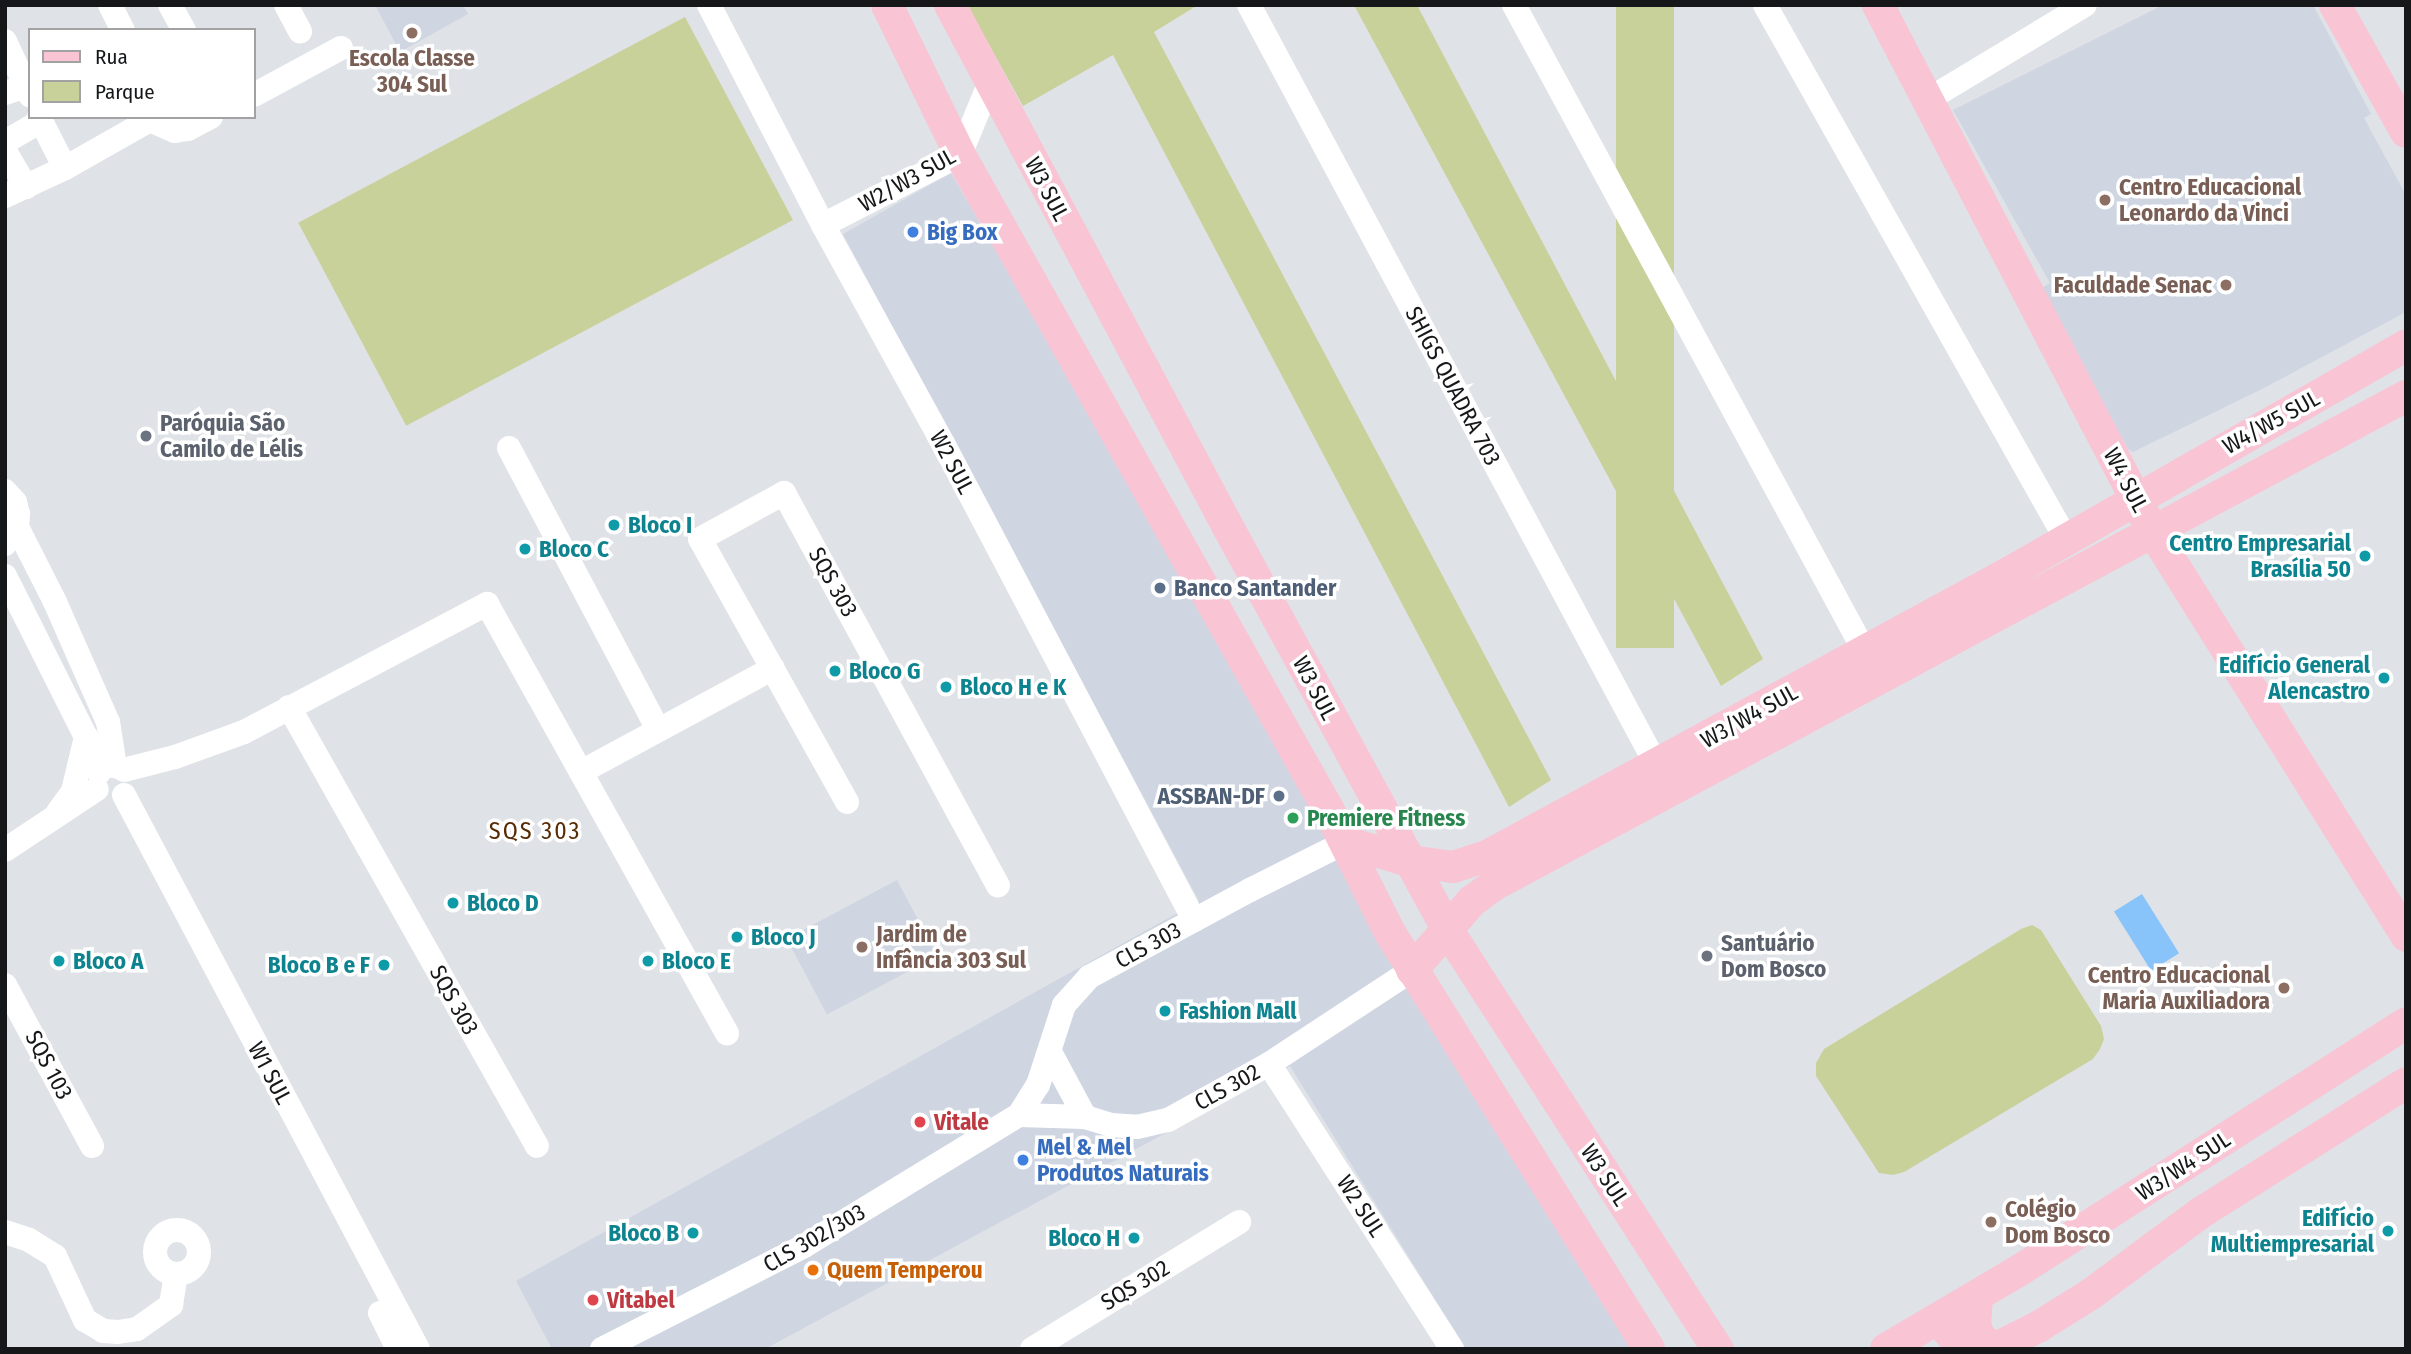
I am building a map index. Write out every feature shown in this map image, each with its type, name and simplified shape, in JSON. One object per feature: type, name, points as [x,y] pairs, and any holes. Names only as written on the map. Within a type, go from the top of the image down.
[{"type":"main road","name":"W3 SUL","points":[[887,5],[960,155],[1346,842],[1412,970],[1650,1349]]},
{"type":"main road","name":"W3 SUL","points":[[950,5],[1228,527],[1447,929],[1718,1349]]},
{"type":"main road","name":"W4 SUL","points":[[1878,5],[2154,532],[2406,936]]},
{"type":"main road","points":[[2335,5],[2406,132]]},
{"type":"main road","name":"W4/W5 SUL","points":[[2135,498],[2406,345]]},
{"type":"main road","name":"W4/W5 SUL","points":[[2154,532],[2406,396]]},
{"type":"main road","name":"W3/W4 SUL","points":[[1412,970],[1472,901],[1657,766],[1769,721],[1865,652],[2135,498]]},
{"type":"main road","points":[[1173,532],[1197,517],[1228,527]]},
{"type":"main road","name":"W3/W4 SUL","points":[[1346,842],[1409,861],[1453,867],[1472,863],[1573,826],[1769,721],[2154,532]]},
{"type":"main road","name":"W3/W4 SUL","points":[[1886,1349],[1977,1296],[2406,1023]]},
{"type":"main road","points":[[1977,1296],[1975,1309],[1978,1335],[1993,1349],[2038,1327],[2081,1300],[2202,1212],[2406,1083]]},
{"type":"main road","points":[[2172,1172],[2202,1212]]},
{"type":"main road","points":[[1572,1221],[1591,1221],[1601,1217],[1613,1189]]},
{"type":"main road","points":[[2141,1193],[2162,1209],[2169,1222],[2168,1238]]},
{"type":"main road","points":[[1932,1322],[1943,1326],[1953,1336],[1958,1349]]},
{"type":"street","points":[[110,5],[121,28]]},
{"type":"street","points":[[170,5],[183,28]]},
{"type":"street","points":[[286,5],[300,31]]},
{"type":"street","name":"W2 SUL","points":[[709,5],[823,225],[944,445],[1194,920]]},
{"type":"street","name":"SHIGS QUADRA 703","points":[[1249,5],[1657,766]]},
{"type":"street","points":[[1514,5],[1865,652]]},
{"type":"street","points":[[1766,5],[2066,539]]},
{"type":"street","points":[[1929,99],[2085,5]]},
{"type":"street","points":[[5,41],[20,91]]},
{"type":"street","points":[[256,94],[341,48]]},
{"type":"street","name":"W2/W3 SUL","points":[[823,225],[960,155],[990,82]]},
{"type":"street","points":[[5,142],[40,119],[65,168]]},
{"type":"street","points":[[5,151],[16,192],[65,168],[151,119],[175,131],[188,129],[207,119]]},
{"type":"street","points":[[509,448],[658,730]]},
{"type":"street","name":"W1 SUL","points":[[5,491],[15,502],[11,536],[55,602],[108,722],[114,785],[398,1349]]},
{"type":"street","name":"SQS 303","points":[[847,802],[701,539],[784,494],[998,885]]},
{"type":"street","name":"W1 SUL","points":[[5,576],[86,737],[418,1349]]},
{"type":"street","points":[[5,850],[54,818],[114,785],[175,757],[244,732],[487,604],[727,1033]]},
{"type":"street","points":[[581,772],[773,668]]},
{"type":"street","name":"SQS 303","points":[[289,707],[537,1146]]},
{"type":"street","points":[[54,818],[72,791],[86,737]]},
{"type":"street","name":"CLS 303","points":[[1019,1115],[1038,1085],[1063,1005],[1089,977],[1346,842]]},
{"type":"street","name":"CLS 302","points":[[1019,1115],[1085,1117],[1111,1125],[1138,1127],[1168,1120],[1269,1064],[1412,970]]},
{"type":"street","name":"SQS 103","points":[[5,985],[92,1146]]},
{"type":"street","points":[[1049,1052],[1085,1117]]},
{"type":"street","name":"W2 SUL","points":[[1269,1064],[1452,1349]]},
{"type":"street","name":"CLS 302/303","points":[[601,1349],[804,1246],[1019,1115]]},
{"type":"street","name":"SQS 302","points":[[1032,1349],[1239,1222]]},
{"type":"street","points":[[5,1232],[29,1241],[55,1256],[85,1320],[103,1331],[137,1329],[172,1305],[176,1275]]},
{"type":"shaded area","name":"Escola Classe 304 Sul","points":[[375,5],[463,5],[468,14],[400,52]]},
{"type":"shaded area","points":[[2163,5],[2313,5],[2371,114],[2364,118],[2406,195],[2406,312],[2264,388],[2133,452],[2128,449],[2042,288],[2050,283],[1953,110]]},
{"type":"shaded area","points":[[951,173],[1630,1349],[1466,1349],[1290,1066],[765,1349],[552,1349],[516,1281],[1199,901],[843,234]]},
{"type":"shaded area","name":"Jardim de Infância 303 Sul","points":[[897,880],[937,956],[827,1015],[787,939]]},
{"type":"green space","points":[[967,5],[1198,5],[1154,32],[1551,780],[1509,807],[1113,55],[1023,106]]},
{"type":"green space","points":[[1354,5],[1417,5],[1763,659],[1721,686]]},
{"type":"green space","points":[[1616,5],[1674,5],[1674,648],[1616,648]]},
{"type":"green space","points":[[685,17],[793,220],[406,426],[298,223]]},
{"type":"green space","points":[[2032,925],[2041,930],[2101,1026],[2104,1039],[2100,1049],[2093,1059],[1904,1172],[1893,1175],[1879,1173],[1816,1076],[1816,1063],[1824,1049],[2021,929]]},
{"type":"water","points":[[2142,894],[2179,953],[2151,971],[2114,911]]},
{"type":"place","name":"Escola Classe 304 Sul","points":[[412,33]]},
{"type":"place","name":"Centro Educacional Leonardo da Vinci","points":[[2105,200]]},
{"type":"place","name":"Big Box","points":[[913,232]]},
{"type":"place","name":"Faculdade Senac","points":[[2226,285]]},
{"type":"place","name":"Paróquia São Camilo de Lélis","points":[[146,436]]},
{"type":"place","name":"Bloco I","points":[[614,525]]},
{"type":"place","name":"Bloco C","points":[[525,549]]},
{"type":"place","name":"Centro Empresarial Brasília 50","points":[[2365,556]]},
{"type":"place","name":"Banco Santander","points":[[1160,588]]},
{"type":"place","name":"Bloco G","points":[[835,671]]},
{"type":"place","name":"Edifício General Alencastro","points":[[2384,678]]},
{"type":"place","name":"Bloco H e K","points":[[946,687]]},
{"type":"place","name":"ASSBAN-DF","points":[[1279,796]]},
{"type":"place","name":"Premiere Fitness","points":[[1293,818]]},
{"type":"place","name":"Bloco D","points":[[453,903]]},
{"type":"place","name":"Bloco J","points":[[737,937]]},
{"type":"place","name":"Jardim de Infância 303 Sul","points":[[862,947]]},
{"type":"place","name":"Santuário Dom Bosco","points":[[1707,956]]},
{"type":"place","name":"Bloco A","points":[[59,961]]},
{"type":"place","name":"Bloco E","points":[[648,961]]},
{"type":"place","name":"Bloco B e F","points":[[384,965]]},
{"type":"place","name":"Centro Educacional Maria Auxiliadora","points":[[2284,988]]},
{"type":"place","name":"Fashion Mall","points":[[1165,1011]]},
{"type":"place","name":"Vitale","points":[[920,1122]]},
{"type":"place","name":"Mel & Mel Produtos Naturais","points":[[1023,1160]]},
{"type":"place","name":"Colégio Dom Bosco","points":[[1991,1222]]},
{"type":"place","name":"Edifício Multiempresarial","points":[[2388,1231]]},
{"type":"place","name":"Bloco B","points":[[693,1233]]},
{"type":"place","name":"Bloco H","points":[[1134,1238]]},
{"type":"place","name":"Quem Temperou","points":[[813,1270]]},
{"type":"place","name":"Vitabel","points":[[593,1300]]},
{"type":"district","name":"SQS 303","points":[[535,832]]}]
